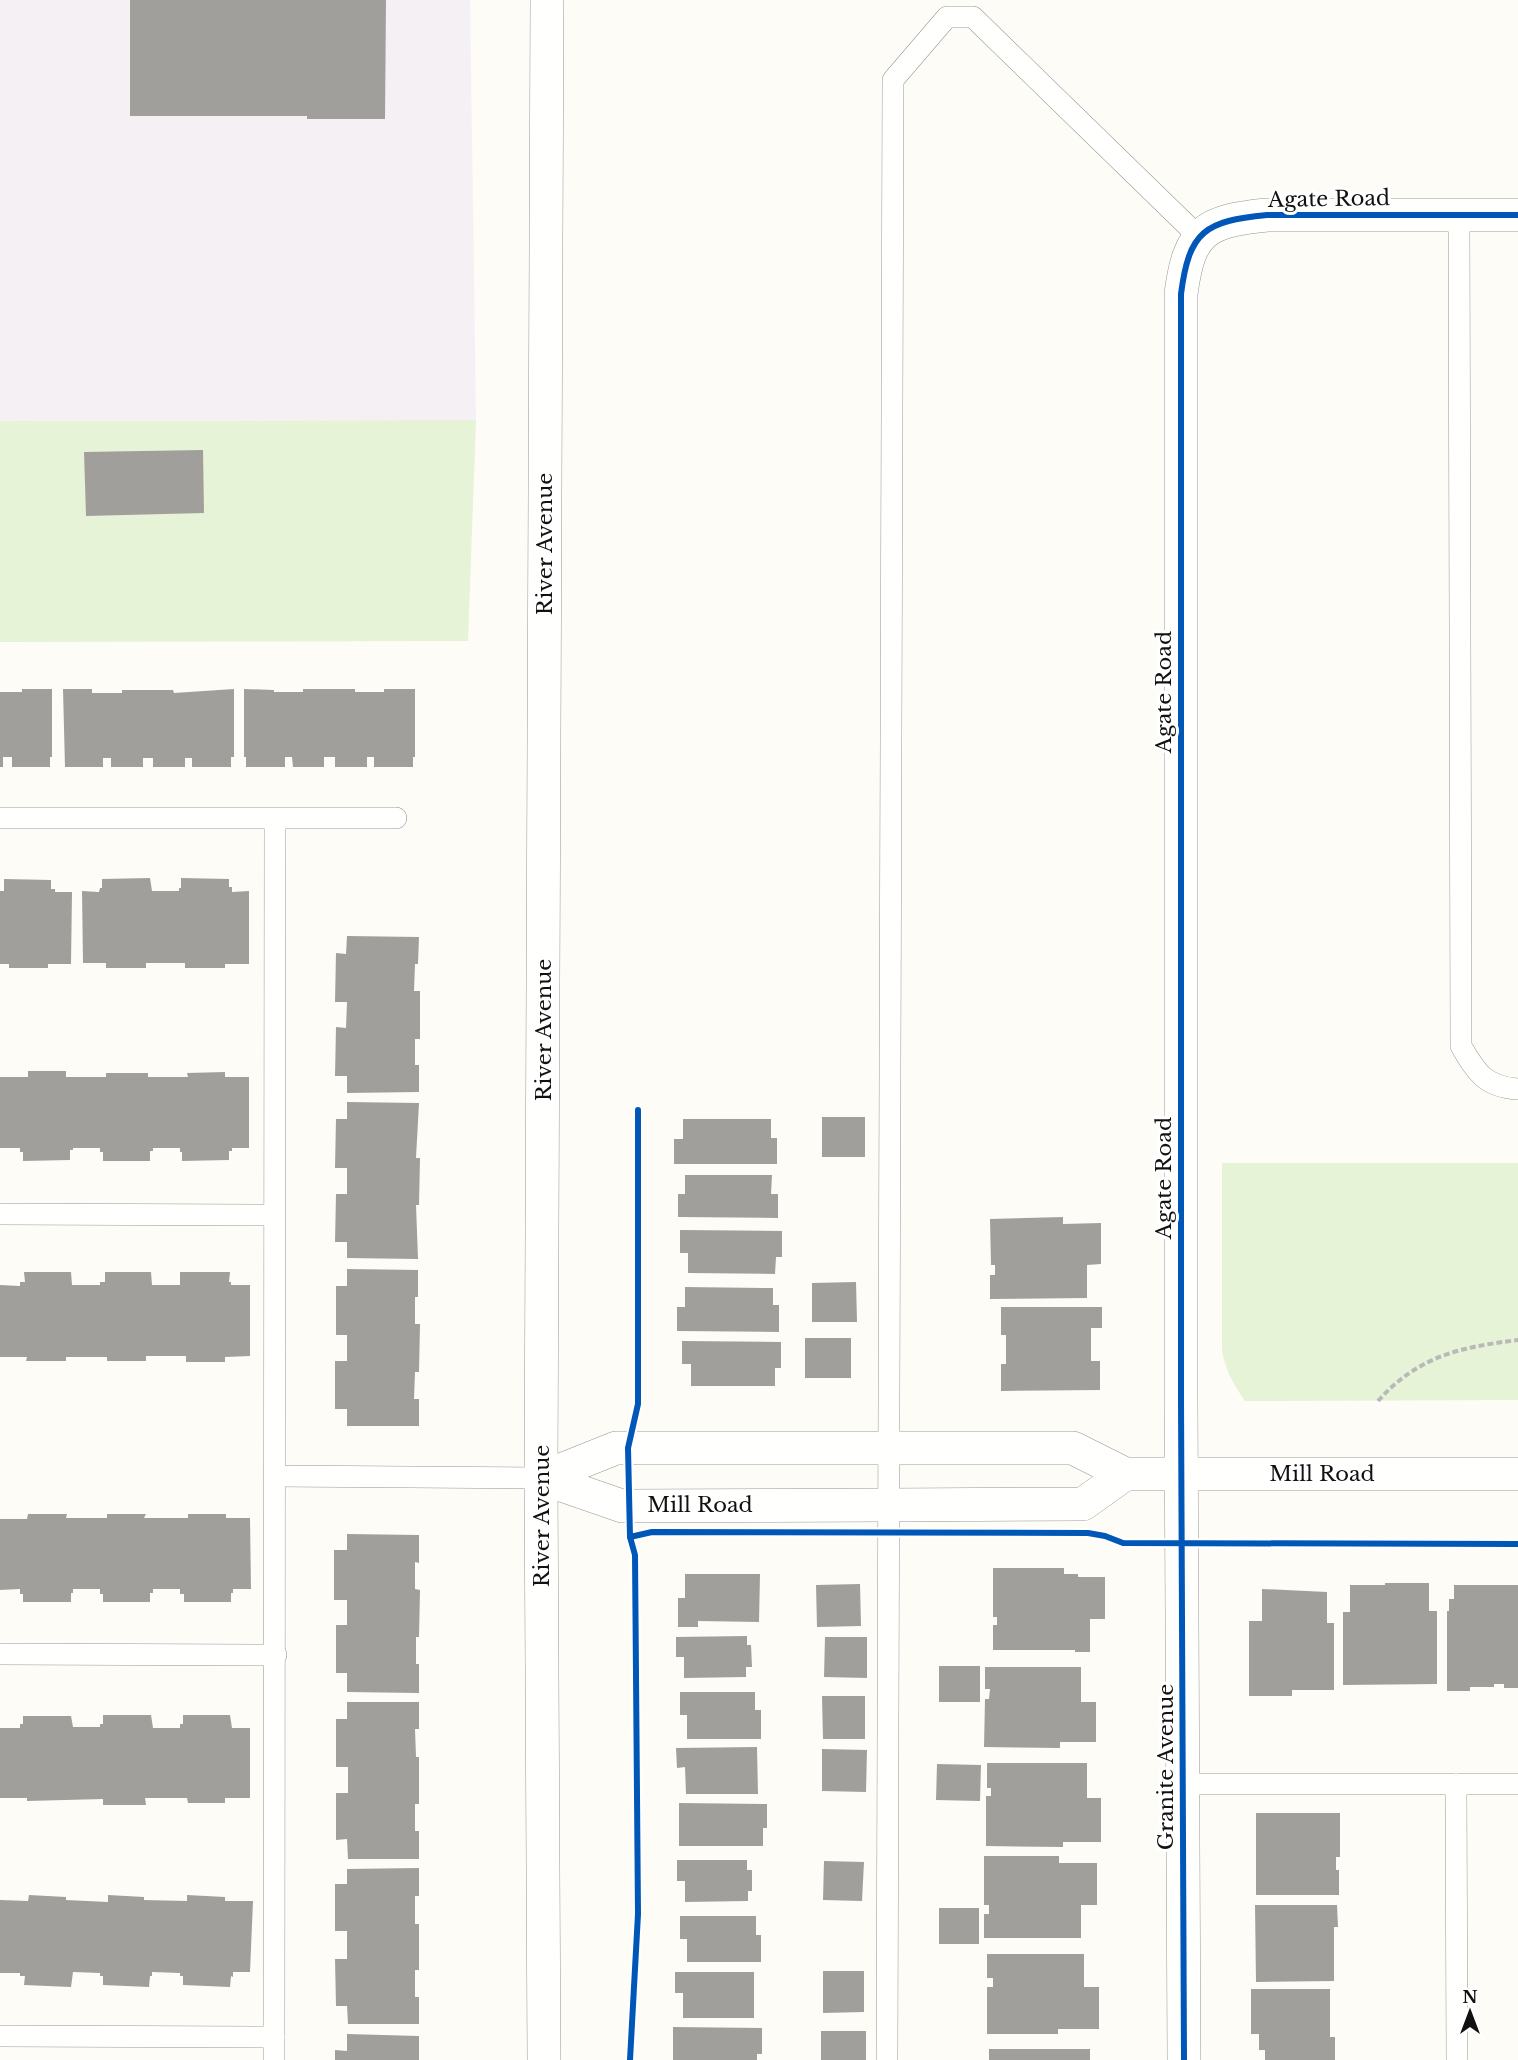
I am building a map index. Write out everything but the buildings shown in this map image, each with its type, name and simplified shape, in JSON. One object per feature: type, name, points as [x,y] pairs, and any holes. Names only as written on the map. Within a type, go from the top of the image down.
[{"type":"street","name":"River Avenue","points":[[544,2060],[541,1478],[547,0]]},
{"type":"street","name":"Agate Road","points":[[1182,1474],[1181,294],[1184,269],[1190,250],[1199,237],[1221,222],[1267,215],[1518,215]]},
{"type":"street","name":"Mill Road","points":[[541,1478],[616,1448],[1072,1448],[1125,1474],[1518,1474]]},
{"type":"street","name":"Mill Road","points":[[541,1478],[622,1506],[1083,1504],[1125,1474]]},
{"type":"street","name":"Granite Avenue","points":[[1182,1474],[1184,2060]]},
{"type":"lane","points":[[887,2060],[893,80],[948,16],[973,16],[1199,237]]},
{"type":"lane","points":[[1459,215],[1461,1046],[1474,1070],[1489,1082],[1518,1089]]},
{"type":"lane","points":[[0,818],[275,820],[396,818]]},
{"type":"lane","points":[[274,2060],[275,820]]},
{"type":"lane","points":[[0,1214],[274,1215]]},
{"type":"lane","points":[[276,1476],[541,1478]]},
{"type":"lane","points":[[0,1654],[276,1655]]},
{"type":"lane","points":[[1183,1784],[1518,1784]]},
{"type":"lane","points":[[1456,1784],[1457,2060]]},
{"type":"lane","points":[[0,2036],[274,2037]]},
{"type":"path","points":[[1378,1401],[1404,1376],[1444,1354],[1463,1348],[1518,1340]]},
{"type":"shaded area","points":[[0,0],[470,0],[476,420],[0,421]]},
{"type":"green space","points":[[476,420],[468,641],[0,642],[0,421]]},
{"type":"green space","points":[[1222,1163],[1518,1163],[1518,1400],[1245,1401],[1230,1377],[1222,1351]]},
{"type":"cycle path","points":[[1184,2060],[1181,1399],[1181,294],[1184,273],[1195,243],[1204,233],[1215,226],[1246,218],[1267,215],[1518,215]]},
{"type":"cycle path","points":[[630,2060],[638,1914],[635,1555],[630,1537],[628,1448],[638,1404],[638,1110]]},
{"type":"cycle path","points":[[630,1537],[652,1532],[1088,1533],[1123,1543],[1518,1544]]}]
